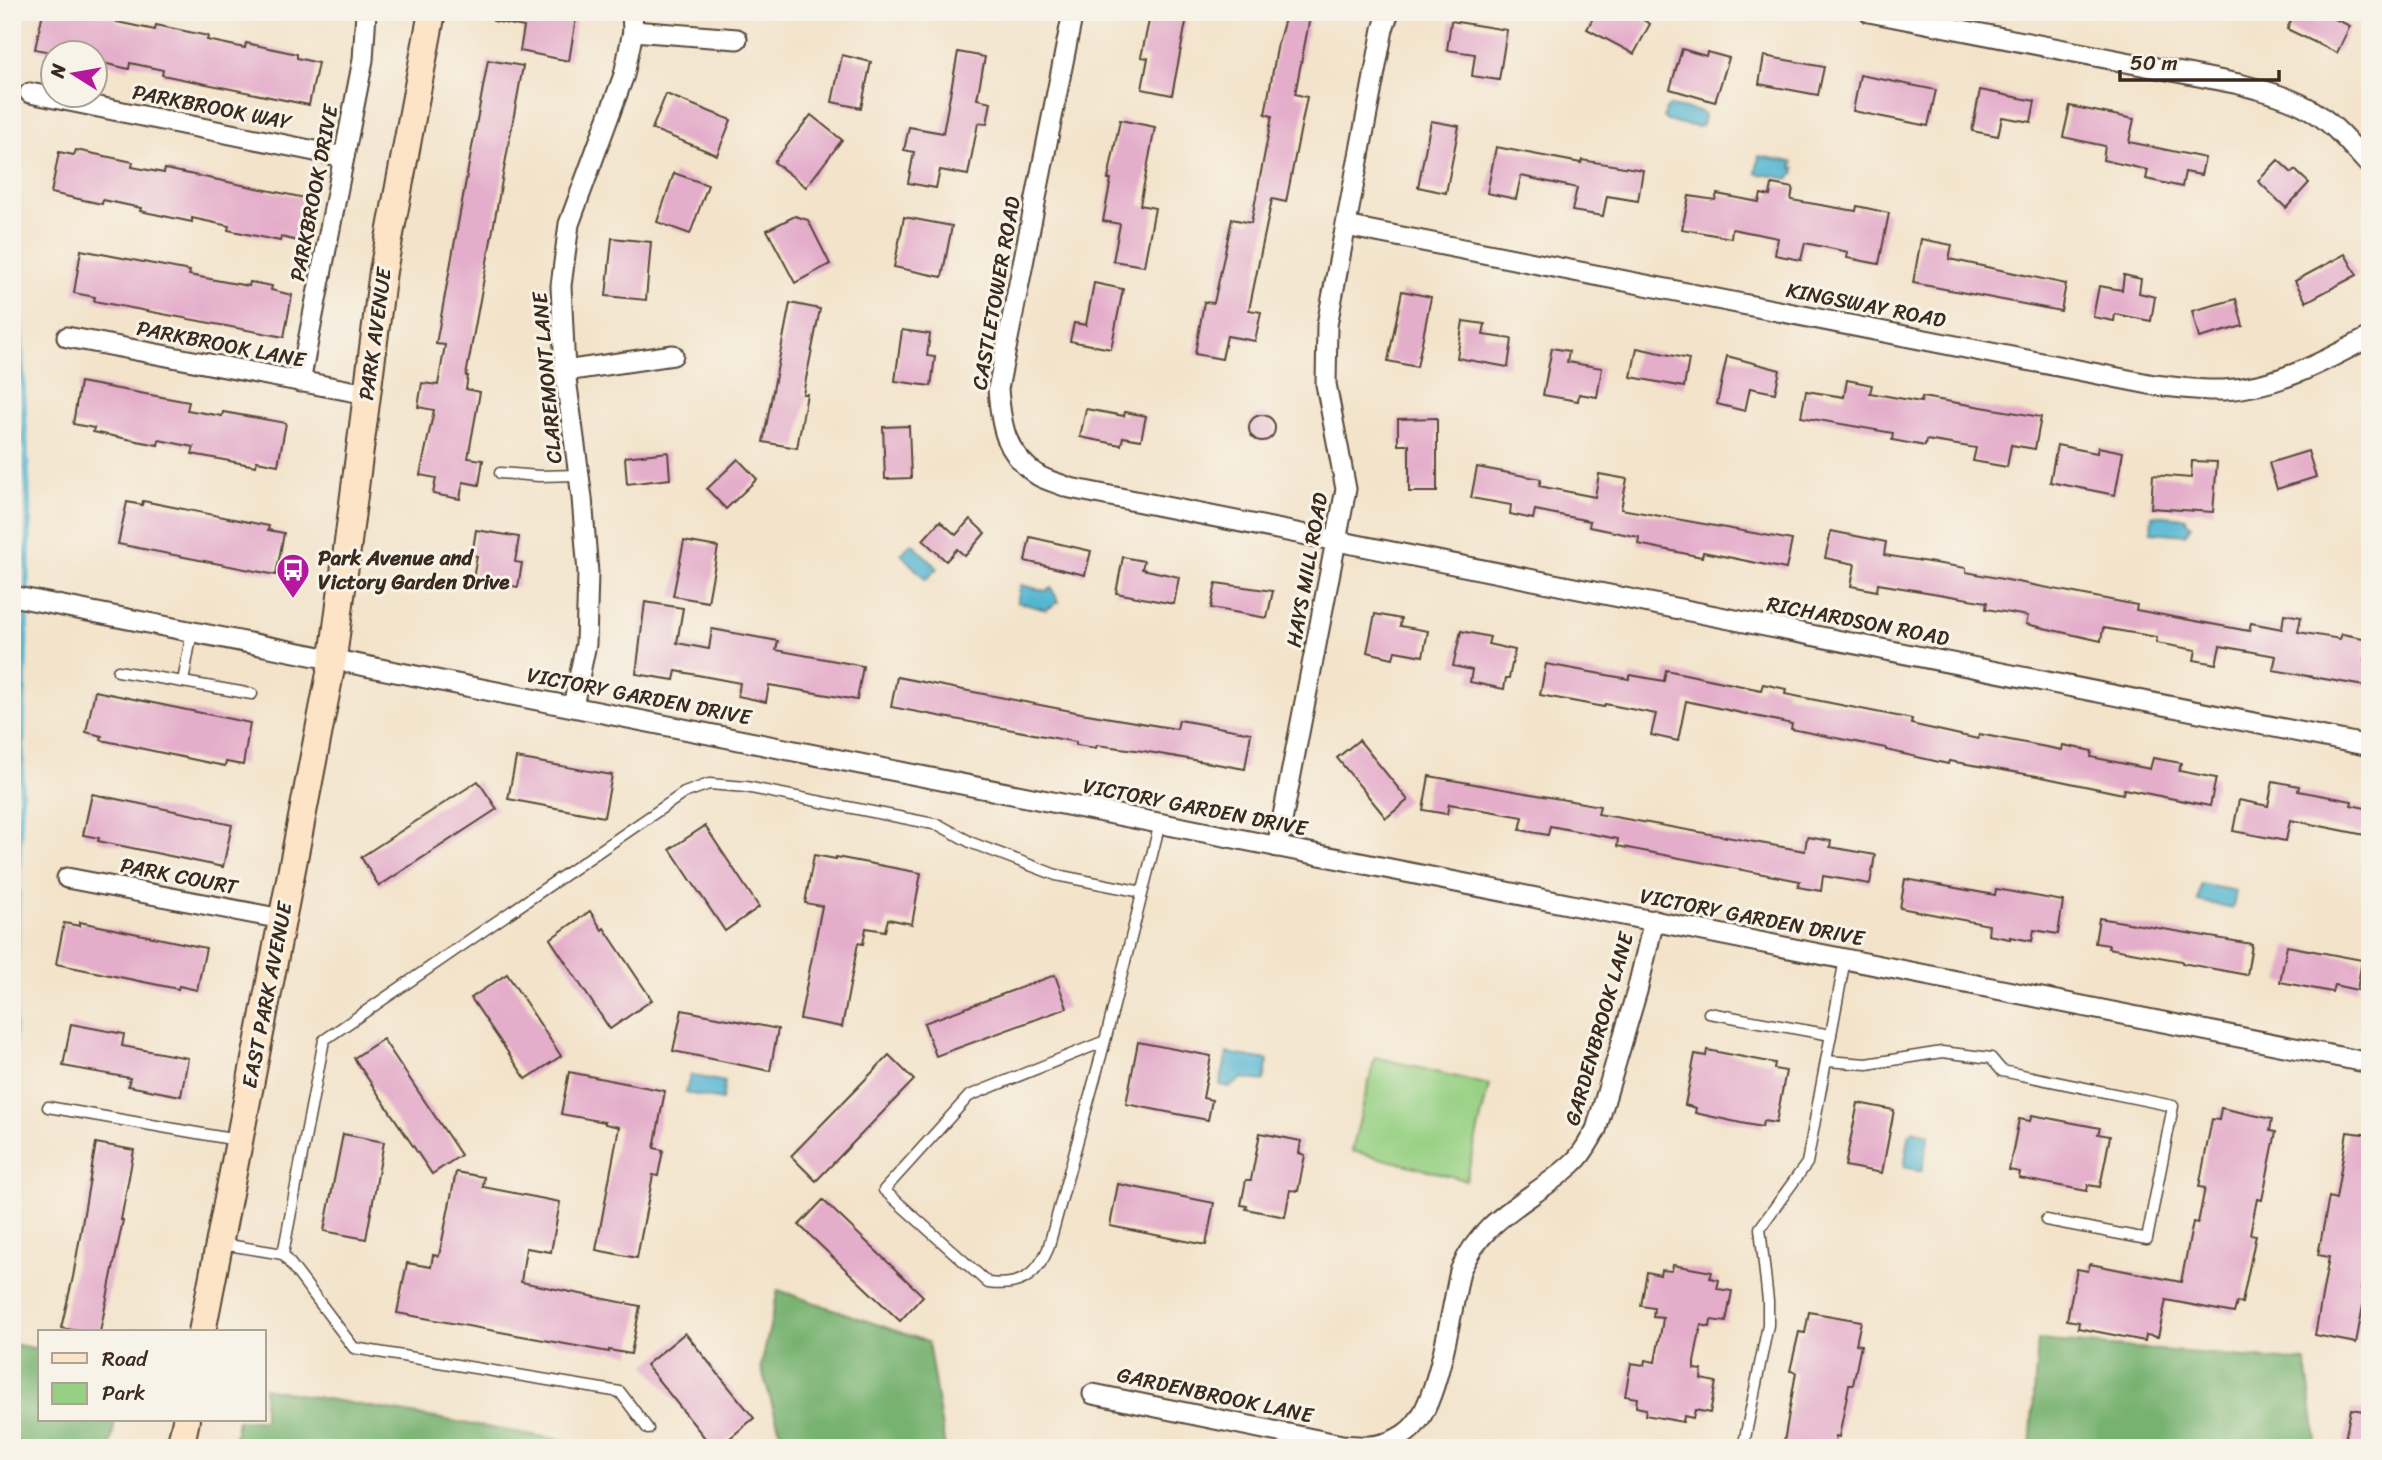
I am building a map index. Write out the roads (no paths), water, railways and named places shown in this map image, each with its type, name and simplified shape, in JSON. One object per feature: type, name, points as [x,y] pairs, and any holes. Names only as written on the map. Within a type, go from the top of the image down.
[{"type":"main road","name":"PARK AVENUE","points":[[333,658],[383,271],[432,12]]},
{"type":"main road","name":"EAST PARK AVENUE","points":[[202,1330],[333,658]]},
{"type":"main road","points":[[180,1448],[186,1422]]},
{"type":"street","name":"PARKBROOK DRIVE","points":[[300,382],[363,61],[366,12]]},
{"type":"street","name":"CASTLETOWER ROAD","points":[[1073,12],[998,389],[1001,426],[1015,454],[1039,476],[1070,488],[1337,542]]},
{"type":"street","name":"HAYS MILL ROAD","points":[[1278,847],[1346,489],[1326,384],[1327,325],[1383,29],[1389,12]]},
{"type":"street","points":[[1870,12],[2264,91],[2307,107],[2344,137],[2370,166]]},
{"type":"street","points":[[632,22],[737,39]]},
{"type":"street","name":"CLAREMONT LANE","points":[[573,706],[586,643],[588,573],[561,329],[561,286],[569,224],[624,75],[632,22]]},
{"type":"street","name":"PARKBROOK WAY","points":[[30,93],[344,157]]},
{"type":"street","name":"KINGSWAY ROAD","points":[[1346,226],[2154,385],[2221,390],[2259,385],[2304,372],[2370,337]]},
{"type":"street","name":"PARKBROOK LANE","points":[[67,337],[367,394]]},
{"type":"street","points":[[565,371],[673,355]]},
{"type":"street","name":"RICHARDSON ROAD","points":[[1337,542],[2370,746]]},
{"type":"street","name":"VICTORY GARDEN DRIVE","points":[[12,596],[2370,1063]]},
{"type":"street","name":"PARK COURT","points":[[67,878],[282,919]]},
{"type":"street","name":"GARDENBROOK LANE","points":[[1093,1394],[1342,1445],[1370,1447],[1402,1443],[1426,1407],[1437,1376],[1460,1271],[1467,1255],[1480,1235],[1573,1163],[1584,1151],[1596,1130],[1637,991],[1654,920]]},
{"type":"lane","points":[[500,473],[579,475]]},
{"type":"lane","points":[[183,682],[192,631]]},
{"type":"lane","points":[[118,671],[252,694]]},
{"type":"lane","points":[[283,1254],[324,1040],[684,793],[709,784],[746,787],[939,825],[972,844],[1056,875],[1142,892]]},
{"type":"lane","points":[[1105,1041],[969,1096],[884,1190],[988,1283],[1003,1285],[1021,1281],[1040,1267],[1048,1249],[1105,1041],[1160,823]]},
{"type":"lane","points":[[1743,1448],[1768,1325],[1760,1228],[1807,1163],[1844,959]]},
{"type":"lane","points":[[1709,1013],[1831,1035]]},
{"type":"lane","points":[[1826,1061],[1867,1064],[1942,1052],[1991,1058],[2002,1071],[2173,1106],[2147,1239],[2046,1220]]},
{"type":"lane","points":[[48,1107],[239,1140]]},
{"type":"lane","points":[[219,1244],[283,1254],[354,1348],[620,1392],[648,1429]]},
{"type":"water","points":[[1670,106],[1701,112],[1704,116],[1702,125],[1698,127],[1667,121],[1664,117]]},
{"type":"water","points":[[1759,156],[1793,162],[1794,175],[1791,175],[1790,179],[1756,173]]},
{"type":"water","points":[[2152,515],[2186,518],[2191,526],[2185,535],[2151,532]]},
{"type":"water","points":[[912,543],[937,568],[926,580],[901,554]]},
{"type":"water","points":[[1021,585],[1046,591],[1051,588],[1059,602],[1046,610],[1017,602]]},
{"type":"water","points":[[2201,884],[2236,891],[2233,908],[2198,901]]},
{"type":"water","points":[[1227,1053],[1268,1060],[1264,1081],[1243,1078],[1230,1087],[1220,1085]]},
{"type":"water","points":[[690,1075],[725,1082],[722,1100],[686,1093]]},
{"type":"water","points":[[1913,1130],[1929,1135],[1922,1171],[1904,1167],[1910,1132]]},
{"type":"waterway","points":[[12,294],[20,325],[29,519],[12,1088]]},
{"type":"place","name":"Park Avenue and Victory Garden Drive","points":[[293,600]]}]
